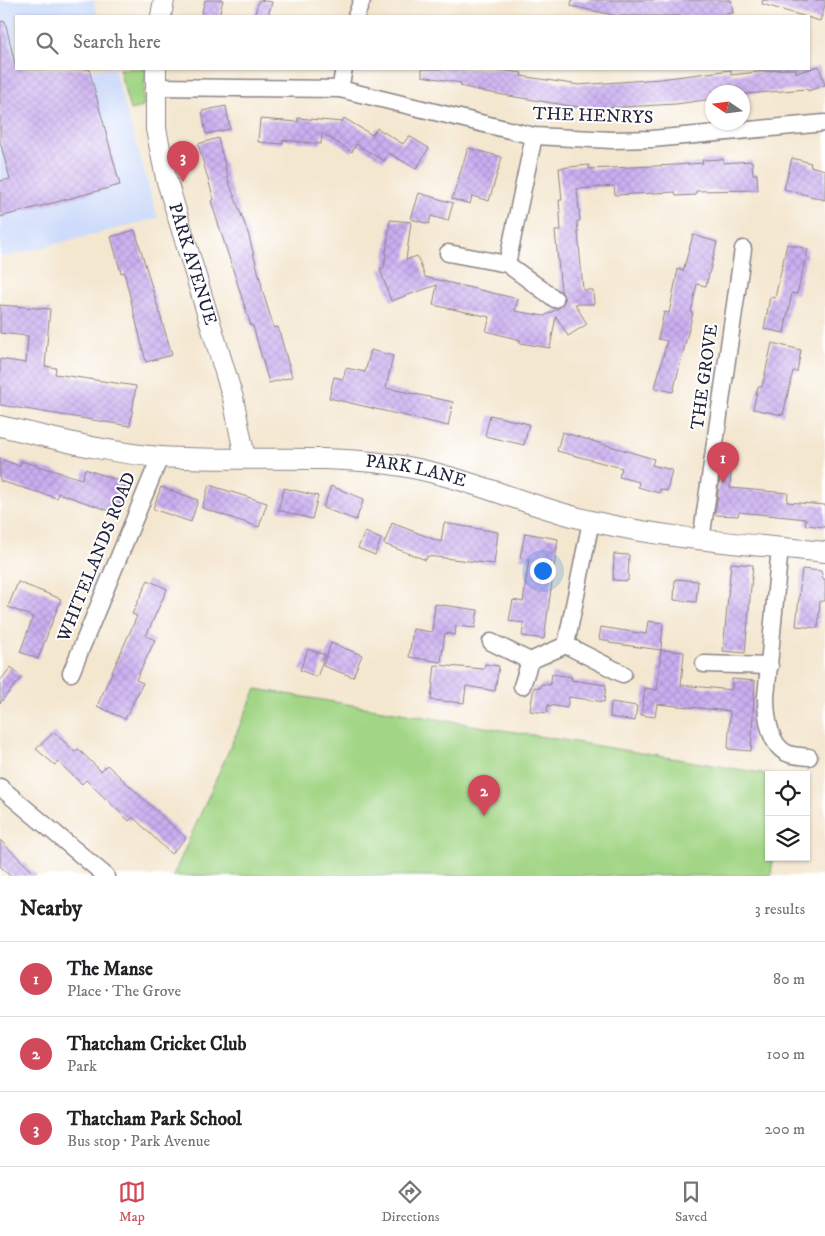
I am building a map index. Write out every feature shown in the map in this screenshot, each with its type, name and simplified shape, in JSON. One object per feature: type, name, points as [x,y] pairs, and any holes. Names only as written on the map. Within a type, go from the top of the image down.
[{"type":"street","points":[[161,15],[164,0]]},
{"type":"street","points":[[356,15],[362,0]]},
{"type":"street","points":[[340,89],[344,70]]},
{"type":"street","name":"THE HENRYS","points":[[156,78],[340,89],[534,136],[612,140],[652,139],[825,122]]},
{"type":"street","name":"PARK AVENUE","points":[[156,78],[156,129],[166,178],[233,398],[245,458]]},
{"type":"street","points":[[507,264],[534,136]]},
{"type":"street","name":"THE GROVE","points":[[701,540],[744,249]]},
{"type":"street","points":[[448,253],[507,264],[555,299]]},
{"type":"street","name":"PARK LANE","points":[[0,426],[89,446],[160,456],[336,459],[390,464],[429,472],[591,521],[701,540],[825,552]]},
{"type":"street","name":"WHITELANDS ROAD","points":[[70,673],[160,456]]},
{"type":"street","points":[[566,645],[591,521]]},
{"type":"street","points":[[780,547],[766,702],[772,735],[784,751],[809,757]]},
{"type":"street","points":[[491,642],[530,662]]},
{"type":"street","points":[[522,686],[530,662],[566,645]]},
{"type":"street","points":[[566,645],[623,674]]},
{"type":"street","points":[[704,664],[770,666]]},
{"type":"street","points":[[0,787],[96,873]]},
{"type":"shaded area","points":[[0,0],[93,0],[98,15],[15,15],[15,70],[114,70],[158,218],[5,257],[0,255]]},
{"type":"green space","points":[[119,70],[146,70],[143,107],[130,110]]},
{"type":"green space","points":[[256,689],[765,774],[765,861],[773,861],[771,876],[173,876]]},
{"type":"building","points":[[205,0],[223,0],[219,15],[201,15]]},
{"type":"building","points":[[259,0],[272,2],[268,15],[254,15]]},
{"type":"building","points":[[572,0],[731,0],[733,13],[717,15],[613,15],[571,6]]},
{"type":"building","points":[[763,0],[825,0],[820,21],[810,18],[810,15],[800,15],[762,4]]},
{"type":"building","points":[[5,21],[15,70],[89,70],[120,185],[0,217],[0,181],[10,179],[0,142],[0,22]]},
{"type":"building","points":[[819,66],[825,85],[808,91],[807,89],[750,94],[750,85],[705,85],[705,100],[676,104],[589,109],[485,92],[460,86],[461,83],[422,76],[422,70],[502,70],[522,73],[521,76],[579,85],[660,79],[731,70],[731,75],[776,70],[796,70],[796,73]]},
{"type":"building","points":[[226,106],[230,129],[206,134],[202,111]]},
{"type":"building","points":[[298,118],[342,122],[344,118],[372,135],[377,128],[403,144],[409,136],[429,148],[416,169],[389,153],[384,161],[356,144],[352,152],[322,133],[321,144],[283,140],[283,144],[258,142],[260,119],[298,122]]},
{"type":"building","points":[[218,138],[229,182],[248,233],[274,328],[278,327],[292,377],[269,383],[253,326],[251,326],[211,201],[214,200],[198,144]]},
{"type":"building","points":[[468,148],[502,157],[489,201],[472,196],[470,204],[452,199]]},
{"type":"building","points":[[792,158],[811,163],[810,166],[825,170],[825,200],[784,189]]},
{"type":"building","points":[[723,159],[723,163],[752,161],[753,174],[757,174],[758,190],[696,191],[696,195],[676,196],[675,192],[615,195],[614,186],[577,189],[580,221],[577,221],[583,290],[593,290],[594,304],[575,304],[587,324],[568,336],[556,316],[550,348],[520,343],[520,340],[486,331],[490,317],[433,305],[437,285],[391,301],[380,269],[384,268],[390,220],[411,222],[406,260],[417,256],[425,277],[518,299],[515,311],[544,316],[559,308],[565,300],[561,291],[555,231],[561,230],[559,200],[562,200],[559,168],[589,165],[589,169],[676,165],[703,163],[702,160]]},
{"type":"building","points":[[419,193],[453,203],[448,221],[431,216],[429,224],[411,219]]},
{"type":"building","points":[[135,230],[172,355],[146,362],[124,272],[121,273],[111,237]]},
{"type":"building","points":[[693,235],[717,242],[706,286],[697,284],[691,313],[693,313],[673,392],[655,388],[667,341],[658,339],[664,312],[669,313],[678,269],[683,271]]},
{"type":"building","points":[[787,244],[808,249],[797,294],[792,293],[784,333],[764,329],[770,297],[775,298]]},
{"type":"building","points":[[0,305],[50,309],[45,366],[56,368],[55,374],[136,386],[130,426],[0,405],[0,359],[26,363],[28,336],[0,333]]},
{"type":"building","points":[[772,343],[801,350],[797,372],[793,371],[783,415],[753,409],[758,387],[762,387]]},
{"type":"building","points":[[371,350],[393,356],[386,388],[453,402],[448,426],[329,398],[334,377],[343,379],[346,368],[365,372]]},
{"type":"building","points":[[490,415],[529,424],[524,445],[485,436]]},
{"type":"building","points":[[562,432],[654,459],[652,465],[672,470],[667,491],[660,489],[659,493],[638,487],[639,482],[619,477],[622,468],[557,451]]},
{"type":"building","points":[[0,459],[20,466],[21,461],[82,479],[85,469],[126,483],[116,513],[58,493],[57,498],[0,481]]},
{"type":"building","points":[[721,472],[731,472],[730,488],[788,493],[787,502],[825,505],[825,527],[805,525],[806,519],[739,512],[738,516],[715,515]]},
{"type":"building","points":[[209,485],[267,503],[259,527],[202,508]]},
{"type":"building","points":[[331,486],[364,499],[356,520],[323,508]]},
{"type":"building","points":[[161,487],[198,500],[191,522],[153,509]]},
{"type":"building","points":[[284,488],[318,496],[312,519],[278,510]]},
{"type":"building","points":[[392,523],[441,542],[444,523],[498,532],[494,564],[427,556],[426,560],[384,544]]},
{"type":"building","points":[[365,532],[381,539],[375,555],[358,548]]},
{"type":"building","points":[[525,533],[558,539],[544,639],[522,636],[524,623],[509,621],[513,600],[523,602],[529,559],[520,558]]},
{"type":"building","points":[[614,554],[629,555],[628,581],[613,580]]},
{"type":"building","points":[[731,563],[753,565],[745,653],[723,651]]},
{"type":"building","points":[[802,569],[821,571],[823,579],[825,579],[825,601],[820,601],[818,628],[796,626]]},
{"type":"building","points":[[675,579],[698,581],[696,602],[674,600]]},
{"type":"building","points":[[148,580],[167,589],[146,636],[155,640],[136,680],[143,683],[125,719],[97,706],[137,616],[132,614]]},
{"type":"building","points":[[18,582],[61,599],[38,659],[20,652],[33,617],[8,607]]},
{"type":"building","points":[[435,604],[478,610],[475,628],[456,626],[455,635],[445,633],[441,662],[409,657],[413,629],[432,632]]},
{"type":"building","points":[[648,621],[663,623],[661,650],[609,643],[609,641],[599,639],[601,627],[646,634]]},
{"type":"building","points":[[331,643],[362,655],[353,677],[323,666]]},
{"type":"building","points":[[308,649],[325,655],[317,677],[300,670]]},
{"type":"building","points":[[661,650],[684,652],[681,685],[732,690],[732,679],[755,681],[751,751],[728,749],[730,711],[657,704],[655,717],[641,715],[645,688],[657,690]]},
{"type":"building","points":[[485,664],[499,666],[495,691],[466,686],[464,703],[431,700],[435,665],[484,669]]},
{"type":"building","points":[[11,667],[22,677],[0,703],[0,681]]},
{"type":"building","points":[[552,674],[572,677],[571,680],[606,685],[604,702],[569,697],[567,708],[548,705],[547,713],[530,711],[534,687],[540,688],[541,684],[550,685]]},
{"type":"building","points":[[611,702],[637,706],[635,721],[610,717]]},
{"type":"building","points":[[54,732],[75,752],[78,749],[101,771],[107,765],[186,838],[171,854],[133,817],[129,821],[86,780],[82,784],[58,762],[55,765],[36,749]]},
{"type":"building","points":[[0,840],[37,876],[10,876],[0,866]]},
{"type":"place","name":"Thatcham Park School","points":[[183,182]]},
{"type":"place","name":"The Manse","points":[[723,483]]},
{"type":"place","name":"Thatcham Cricket Club","points":[[484,816]]}]
